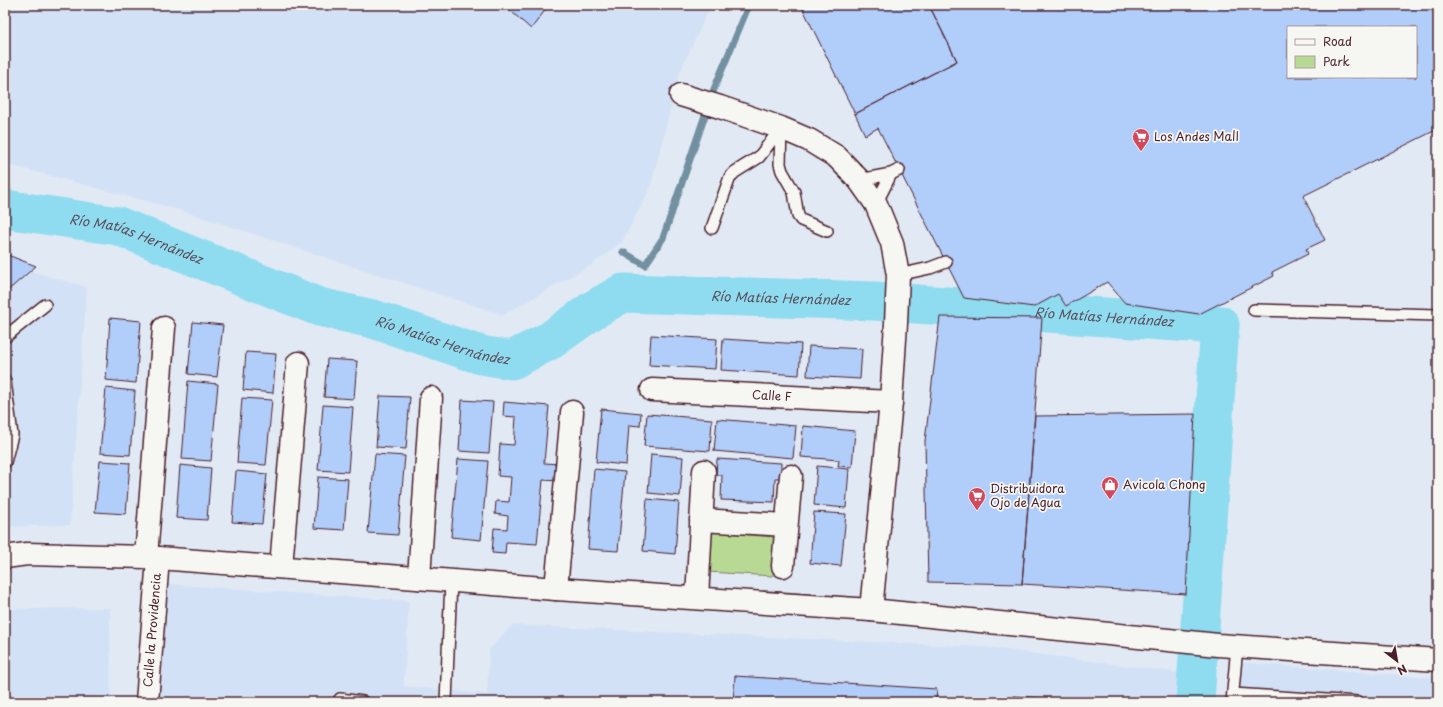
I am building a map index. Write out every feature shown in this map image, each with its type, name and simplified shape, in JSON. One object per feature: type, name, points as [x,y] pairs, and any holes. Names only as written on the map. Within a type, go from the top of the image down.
[{"type":"street","points":[[684,96],[781,128],[809,140],[837,157],[859,180],[876,204],[892,243],[898,283],[896,323],[891,402],[871,610]]},
{"type":"street","name":"Calle la Providencia","points":[[147,702],[152,557],[164,328]]},
{"type":"street","points":[[282,567],[298,363]]},
{"type":"street","name":"Calle F","points":[[652,390],[891,402]]},
{"type":"street","points":[[420,578],[431,398]]},
{"type":"street","points":[[556,589],[572,412]]},
{"type":"street","points":[[697,598],[704,471]]},
{"type":"street","points":[[783,566],[791,476]]},
{"type":"street","points":[[701,520],[786,525]]},
{"type":"street","points":[[5,557],[27,554],[152,557],[556,589],[871,610],[1181,642],[1438,660]]},
{"type":"lane","points":[[712,228],[730,177],[735,172],[759,157],[781,128]]},
{"type":"lane","points":[[781,128],[780,164],[794,192],[798,216],[801,220],[827,231]]},
{"type":"lane","points":[[859,180],[895,172],[876,204]]},
{"type":"lane","points":[[898,283],[946,262]]},
{"type":"lane","points":[[5,337],[45,305]]},
{"type":"lane","points":[[1254,310],[1438,316]]},
{"type":"lane","points":[[5,381],[12,435],[5,462]]},
{"type":"lane","points":[[446,702],[451,581]]},
{"type":"lane","points":[[1227,646],[1233,698],[1358,702]]},
{"type":"lane","points":[[340,699],[363,702]]},
{"type":"shaded area","points":[[5,5],[711,5],[680,72],[650,189],[622,242],[593,264],[503,315],[176,209],[5,164]]},
{"type":"shaded area","points":[[5,254],[36,266],[30,271],[87,287],[70,525],[5,527]]},
{"type":"shaded area","points":[[168,584],[409,601],[404,686],[487,694],[489,650],[512,625],[985,647],[1182,673],[1182,702],[159,702]]},
{"type":"shaded area","points":[[110,608],[111,702],[5,702],[5,609]]},
{"type":"shaded area","points":[[1232,662],[1438,678],[1438,702],[1229,702]]},
{"type":"green space","points":[[714,532],[774,537],[776,540],[773,576],[708,572],[711,535]]},
{"type":"building","points":[[504,5],[549,5],[531,29]]},
{"type":"building","points":[[801,5],[929,5],[957,61],[855,114]]},
{"type":"building","name":"Los Andes Mall","points":[[929,5],[1438,5],[1438,129],[1303,196],[1325,240],[1306,249],[1308,254],[1272,272],[1274,276],[1199,314],[1125,303],[1107,282],[1066,306],[1058,294],[1034,307],[964,298],[878,128],[865,135],[855,114],[957,61]]},
{"type":"building","points":[[5,254],[36,266],[5,293]]},
{"type":"building","name":"Distribuidora Ojo de Agua","points":[[940,317],[1042,318],[1022,584],[928,582],[925,441]]},
{"type":"building","points":[[110,318],[141,321],[136,383],[106,380]]},
{"type":"building","points":[[193,322],[223,325],[217,377],[188,374]]},
{"type":"building","points":[[651,335],[717,339],[715,369],[649,365]]},
{"type":"building","points":[[723,339],[801,344],[799,375],[721,370]]},
{"type":"building","points":[[809,346],[862,349],[860,379],[807,376]]},
{"type":"building","points":[[246,352],[276,354],[273,393],[243,390]]},
{"type":"building","points":[[327,359],[357,361],[354,399],[324,397]]},
{"type":"building","points":[[188,381],[218,384],[211,461],[182,459]]},
{"type":"building","points":[[106,388],[135,391],[130,455],[100,453]]},
{"type":"building","points":[[380,396],[410,397],[406,449],[376,447]]},
{"type":"building","points":[[242,398],[272,400],[266,465],[237,463]]},
{"type":"building","points":[[462,400],[493,402],[489,453],[459,451]]},
{"type":"building","points":[[504,402],[549,406],[544,463],[560,464],[558,481],[543,480],[537,544],[506,542],[505,554],[492,553],[494,528],[507,529],[508,516],[495,514],[496,501],[509,502],[511,477],[498,476],[500,444],[514,445],[516,417],[503,416]]},
{"type":"building","points":[[323,405],[353,407],[348,472],[318,470]]},
{"type":"building","points":[[601,409],[641,413],[640,426],[629,425],[626,465],[596,462]]},
{"type":"building","points":[[647,414],[712,419],[710,451],[644,446]]},
{"type":"building","name":"Avicola Chong","points":[[1195,414],[1186,594],[1022,584],[1035,416]]},
{"type":"building","points":[[717,419],[796,426],[793,458],[714,451]]},
{"type":"building","points":[[803,426],[855,431],[852,467],[838,466],[839,460],[801,457]]},
{"type":"building","points":[[375,454],[405,456],[398,535],[368,533]]},
{"type":"building","points":[[651,454],[683,457],[680,496],[648,493]]},
{"type":"building","points":[[458,459],[488,461],[481,540],[451,537]]},
{"type":"building","points":[[717,459],[781,463],[781,478],[775,478],[774,502],[721,500],[722,475],[716,475]]},
{"type":"building","points":[[100,461],[130,463],[126,514],[95,512]]},
{"type":"building","points":[[180,465],[211,468],[207,520],[176,518]]},
{"type":"building","points":[[817,466],[849,469],[846,508],[814,505]]},
{"type":"building","points":[[594,469],[625,472],[618,551],[588,549]]},
{"type":"building","points":[[236,471],[267,474],[262,524],[232,522]]},
{"type":"building","points":[[318,477],[348,479],[344,530],[314,528]]},
{"type":"building","points":[[647,499],[679,502],[675,554],[643,551]]},
{"type":"building","points":[[814,512],[846,514],[841,566],[810,563]]},
{"type":"building","points":[[735,676],[937,689],[936,702],[733,702]]},
{"type":"building","points":[[1013,696],[1100,702],[1012,702]]},
{"type":"waterway","points":[[623,252],[645,265],[663,238],[714,89],[749,5]]},
{"type":"waterway","name":"Río Matías Hernández","points":[[5,209],[118,226],[319,307],[373,319],[481,355],[512,360],[551,340],[593,310],[623,293],[874,301],[1220,325],[1195,702]]},
{"type":"place","name":"Los Andes Mall","points":[[1141,152]]},
{"type":"place","name":"Avicola Chong","points":[[1110,500]]},
{"type":"place","name":"Distribuidora Ojo de Agua","points":[[977,511]]}]
